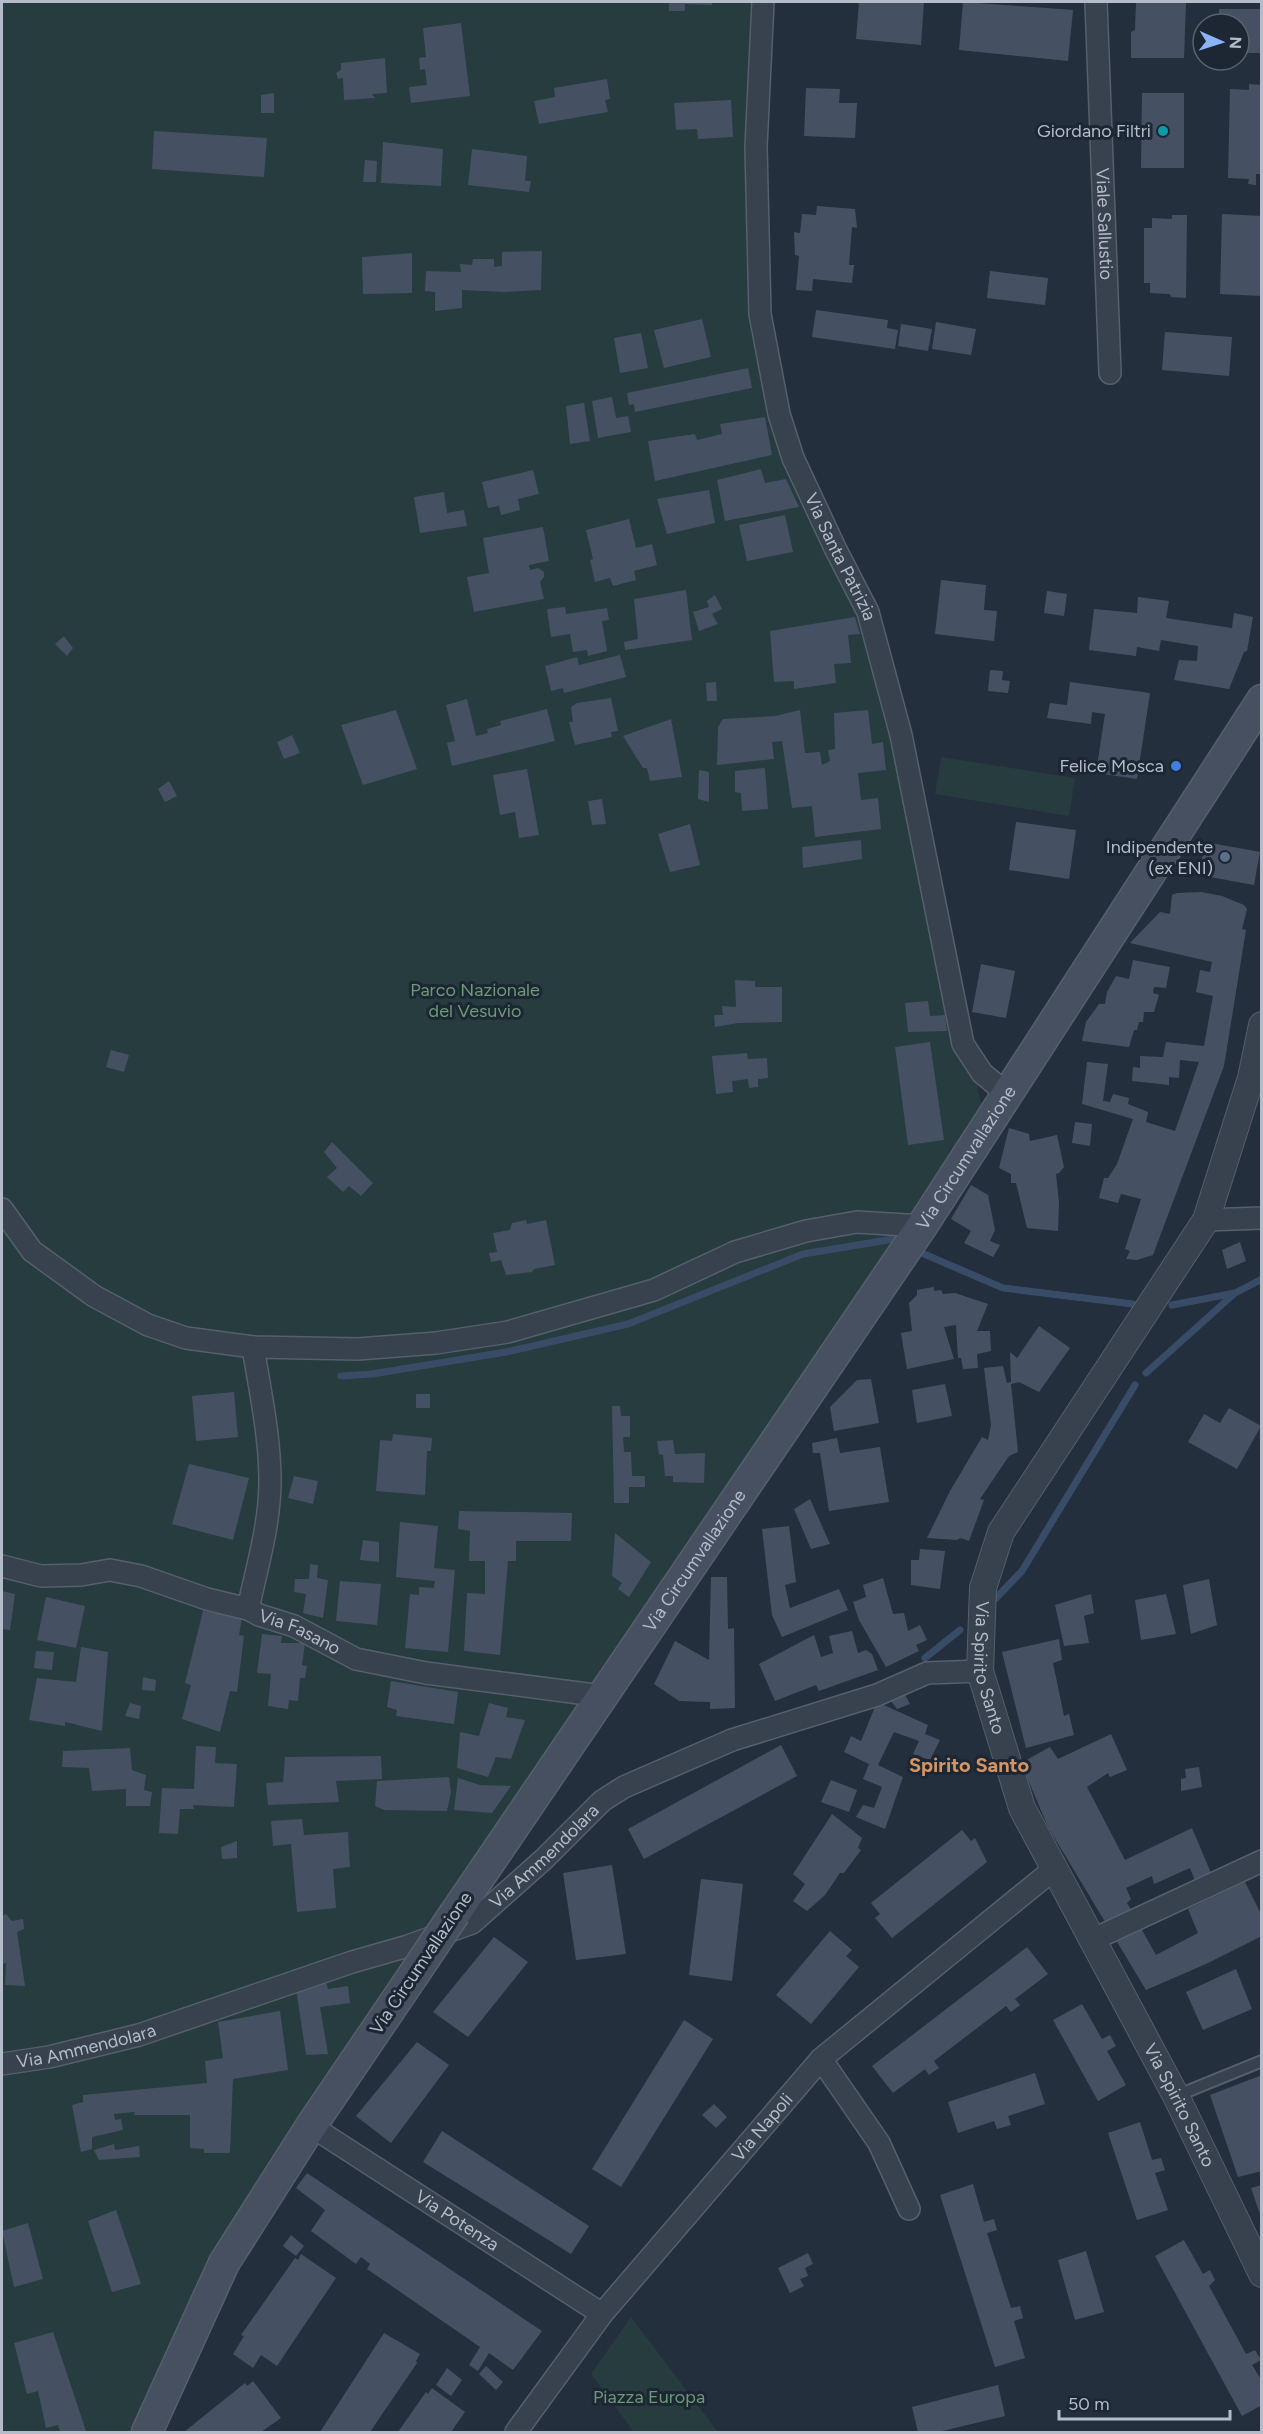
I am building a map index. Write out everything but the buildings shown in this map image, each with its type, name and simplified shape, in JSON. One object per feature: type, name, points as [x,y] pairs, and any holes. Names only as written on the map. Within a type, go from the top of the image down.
[{"type":"main road","name":"Via Circumvallazione","points":[[147,2433],[224,2263],[312,2126],[922,1226],[1262,700]]},
{"type":"street","name":"Via Santa Patrizia","points":[[763,2],[756,147],[760,314],[779,414],[794,458],[871,622],[901,735],[963,1044],[982,1073],[1007,1094]]},
{"type":"street","name":"Viale Sallustio","points":[[1096,2],[1110,373]]},
{"type":"street","name":"Via Spirito Santo","points":[[1262,1025],[1251,1078],[1206,1220],[1001,1532],[984,1588],[980,1671],[1022,1808],[1176,2096],[1262,2274]]},
{"type":"street","points":[[2,1209],[32,1251],[94,1296],[148,1325],[186,1338],[253,1347],[358,1349],[436,1343],[508,1332],[654,1290],[735,1252],[806,1231],[857,1222],[922,1226]]},
{"type":"street","points":[[1206,1220],[1262,1218]]},
{"type":"street","points":[[248,1609],[267,1521],[270,1483],[269,1452],[253,1347]]},
{"type":"street","name":"Via Fasano","points":[[2,1566],[41,1576],[81,1575],[110,1570],[141,1576],[207,1599],[248,1609],[259,1615],[294,1626],[356,1659],[426,1674],[500,1681],[602,1696]]},
{"type":"street","name":"Via Ammendolara","points":[[2,2064],[49,2057],[140,2035],[472,1923],[536,1866],[602,1801],[624,1787],[732,1740],[877,1695],[927,1673],[980,1671]]},
{"type":"street","points":[[1092,1940],[1262,1861]]},
{"type":"street","name":"Via Napoli","points":[[516,2433],[602,2314],[821,2059],[1054,1869]]},
{"type":"street","points":[[821,2059],[879,2143],[909,2209]]},
{"type":"street","name":"Via Potenza","points":[[312,2126],[602,2314]]},
{"type":"lane","points":[[1176,2096],[1262,2061]]},
{"type":"green space","name":"Parco Nazionale del Vesuvio","points":[[2,2],[766,2],[759,216],[772,363],[825,518],[886,631],[928,853],[990,1145],[217,2289],[154,2432],[2,2432]]},
{"type":"green space","points":[[941,757],[1075,778],[1069,816],[935,794]]},
{"type":"green space","name":"Piazza Europa","points":[[631,2317],[718,2432],[634,2432],[591,2374]]},
{"type":"waterway","points":[[341,1376],[372,1374],[506,1352],[628,1324],[803,1254],[894,1239]]},
{"type":"waterway","points":[[924,1254],[1003,1288],[1133,1304]]},
{"type":"waterway","points":[[1172,1305],[1235,1293],[1262,1279]]},
{"type":"waterway","points":[[1146,1373],[1235,1293]]},
{"type":"waterway","points":[[996,1598],[1022,1571],[1135,1385]]},
{"type":"waterway","points":[[925,1658],[960,1630]]},
{"type":"place","name":"Giordano Filtri","points":[[1163,131]]},
{"type":"place","name":"Felice Mosca","points":[[1176,766]]},
{"type":"place","name":"Indipendente (ex ENI)","points":[[1225,857]]},
{"type":"district","name":"Spirito Santo","points":[[969,1765]]}]
